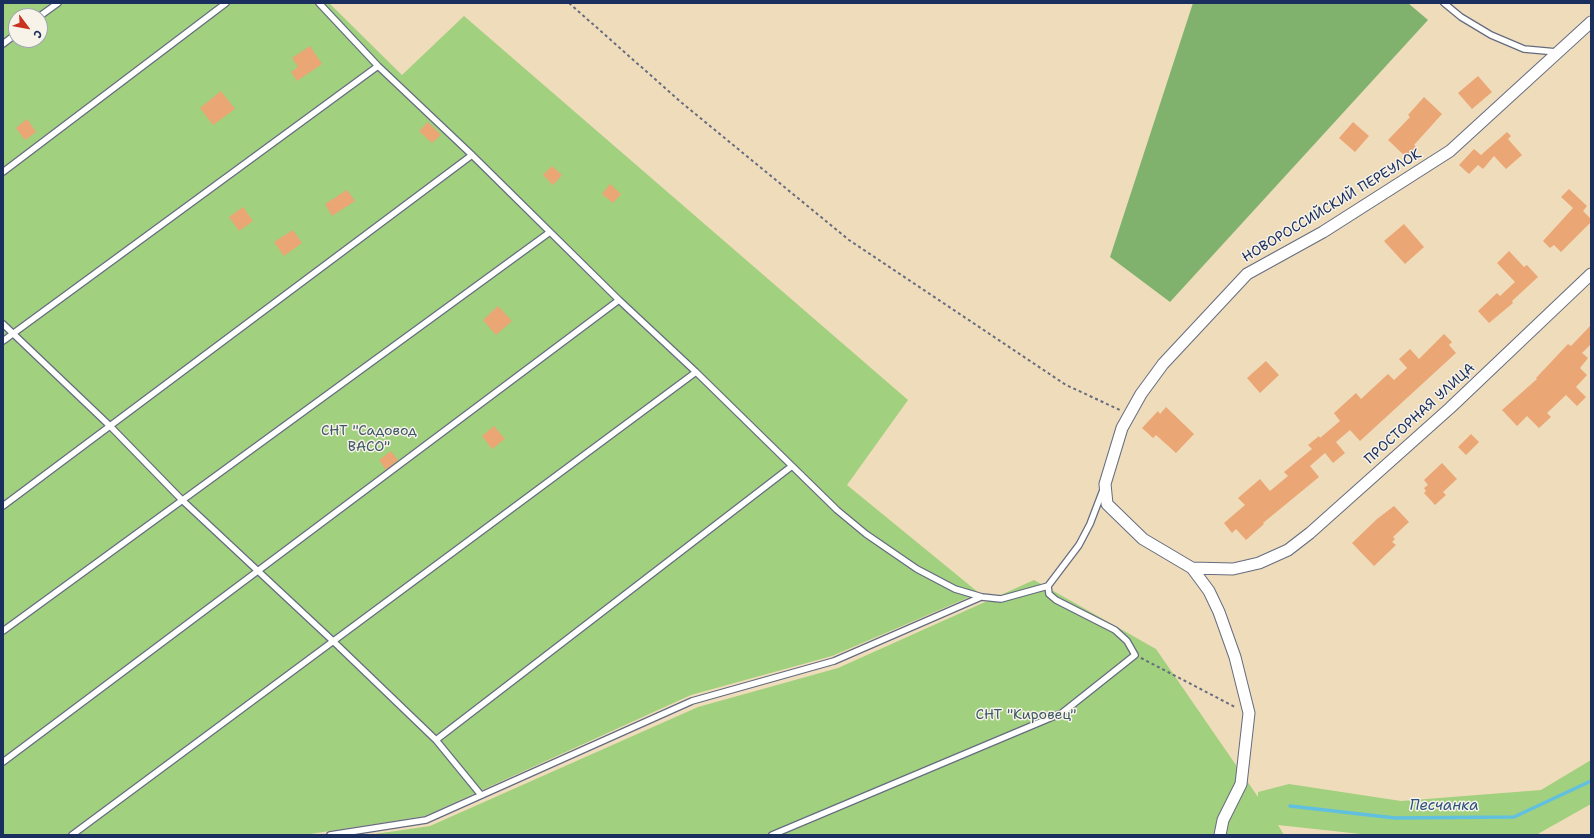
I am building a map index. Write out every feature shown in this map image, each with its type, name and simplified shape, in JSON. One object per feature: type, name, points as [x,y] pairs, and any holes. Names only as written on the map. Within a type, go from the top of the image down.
[{"type":"street","name":"НОВОРОССИЙСКИЙ ПЕРЕУЛОК","points":[[1259,563],[1233,569],[1192,568],[1143,539],[1107,504],[1105,484],[1122,428],[1141,394],[1163,364],[1247,274],[1322,232],[1450,151],[1591,22]]},
{"type":"street","name":"ПРОСТОРНАЯ УЛИЦА","points":[[1259,563],[1288,550],[1310,533],[1450,408],[1591,274]]},
{"type":"street","points":[[1192,568],[1209,591],[1219,612],[1235,657],[1249,714],[1241,784],[1223,820],[1220,835]]},
{"type":"lane","points":[[48,10],[58,3]]},
{"type":"lane","points":[[3,172],[226,3]]},
{"type":"lane","points":[[319,3],[378,66],[472,155],[619,300],[696,372],[837,510],[866,534],[917,569],[955,589],[982,597],[1001,599],[1048,586],[1079,545],[1090,524],[1105,484]]},
{"type":"lane","points":[[1444,3],[1461,17],[1491,36],[1524,49],[1557,52]]},
{"type":"lane","points":[[3,341],[378,66]]},
{"type":"lane","points":[[3,506],[472,155]]},
{"type":"lane","points":[[3,631],[550,232]]},
{"type":"lane","points":[[3,762],[619,300]]},
{"type":"lane","points":[[3,324],[110,426],[182,500],[259,570],[436,740],[481,795]]},
{"type":"lane","points":[[72,835],[696,372]]},
{"type":"lane","points":[[436,740],[792,466]]},
{"type":"lane","points":[[772,835],[1062,712],[1135,655],[1127,641],[1115,630],[1056,600],[1049,594],[1048,586]]},
{"type":"lane","points":[[330,835],[426,820],[692,701],[834,661],[982,597]]},
{"type":"path","points":[[569,3],[682,103],[849,240],[1066,385],[1130,415]]},
{"type":"path","points":[[1135,655],[1249,714]]},
{"type":"green space","name":"СНТ \"Садовод ВАСО\"","points":[[3,3],[329,3],[402,75],[464,16],[908,400],[847,485],[979,593],[832,656],[691,695],[425,816],[304,835],[3,835]]},
{"type":"green space","points":[[1193,3],[1408,3],[1428,20],[1170,302],[1110,257]]},
{"type":"green space","name":"СНТ \"Кировец\"","points":[[1034,580],[1156,649],[1258,797],[1258,792],[1289,784],[1401,801],[1541,790],[1591,760],[1591,804],[1536,835],[1370,835],[1278,825],[1284,835],[368,835],[430,826],[698,707],[838,668]]},
{"type":"building","points":[[310,46],[322,64],[297,81],[291,72],[298,67],[292,58]]},
{"type":"building","points":[[1478,76],[1492,92],[1472,109],[1458,93]]},
{"type":"building","points":[[221,91],[235,109],[213,125],[200,108]]},
{"type":"building","points":[[1424,97],[1442,114],[1414,145],[1416,147],[1406,157],[1388,140],[1410,117],[1408,115]]},
{"type":"building","points":[[27,119],[36,132],[25,140],[16,128]]},
{"type":"building","points":[[428,122],[441,135],[432,143],[419,131]]},
{"type":"building","points":[[1353,122],[1369,136],[1355,152],[1339,138]]},
{"type":"building","points":[[1507,132],[1511,136],[1508,139],[1522,155],[1506,169],[1494,156],[1483,169],[1478,165],[1469,174],[1459,165],[1474,149],[1481,155]]},
{"type":"building","points":[[552,166],[562,175],[553,185],[543,175]]},
{"type":"building","points":[[610,184],[621,194],[613,203],[602,194]]},
{"type":"building","points":[[1569,189],[1587,206],[1583,211],[1591,219],[1591,222],[1561,252],[1554,245],[1550,248],[1543,241],[1573,208],[1561,197]]},
{"type":"building","points":[[347,190],[355,201],[332,216],[325,204]]},
{"type":"building","points":[[243,207],[253,221],[239,231],[229,217]]},
{"type":"building","points":[[1404,224],[1424,247],[1405,264],[1384,241]]},
{"type":"building","points":[[293,230],[302,243],[284,256],[274,242]]},
{"type":"building","points":[[1509,251],[1524,267],[1527,265],[1538,277],[1512,301],[1513,303],[1489,323],[1478,311],[1497,293],[1500,296],[1515,282],[1497,263]]},
{"type":"building","points":[[498,306],[512,321],[496,335],[483,320]]},
{"type":"building","points":[[1591,325],[1591,344],[1582,353],[1588,358],[1580,368],[1587,375],[1576,387],[1586,397],[1577,406],[1566,395],[1547,413],[1551,417],[1539,428],[1527,416],[1517,426],[1502,410],[1537,379],[1536,378],[1568,344],[1571,346]]},
{"type":"building","points":[[1444,334],[1452,342],[1449,345],[1456,353],[1360,441],[1350,430],[1336,442],[1345,453],[1333,463],[1325,453],[1310,466],[1319,477],[1263,523],[1264,524],[1246,540],[1236,529],[1232,533],[1224,523],[1245,505],[1238,498],[1260,479],[1270,491],[1288,476],[1284,472],[1312,449],[1308,445],[1319,436],[1320,438],[1340,421],[1334,413],[1356,393],[1361,399],[1388,374],[1394,380],[1407,368],[1399,359],[1410,349],[1419,359]]},
{"type":"building","points":[[1266,361],[1279,375],[1260,393],[1247,378]]},
{"type":"building","points":[[1166,407],[1194,434],[1176,453],[1156,435],[1153,438],[1142,428],[1158,411],[1160,414]]},
{"type":"building","points":[[494,426],[505,439],[492,449],[482,436]]},
{"type":"building","points":[[1471,434],[1479,442],[1466,455],[1458,447]]},
{"type":"building","points":[[391,451],[398,460],[386,470],[379,460]]},
{"type":"building","points":[[1442,463],[1457,479],[1443,492],[1446,495],[1435,505],[1424,493],[1426,491],[1424,488],[1428,485],[1424,480]]},
{"type":"building","points":[[1394,506],[1409,522],[1393,537],[1395,539],[1392,542],[1396,545],[1374,566],[1352,543],[1377,519]]},
{"type":"waterway","name":"Песчанка","points":[[1290,806],[1395,818],[1514,817],[1591,781]]}]
